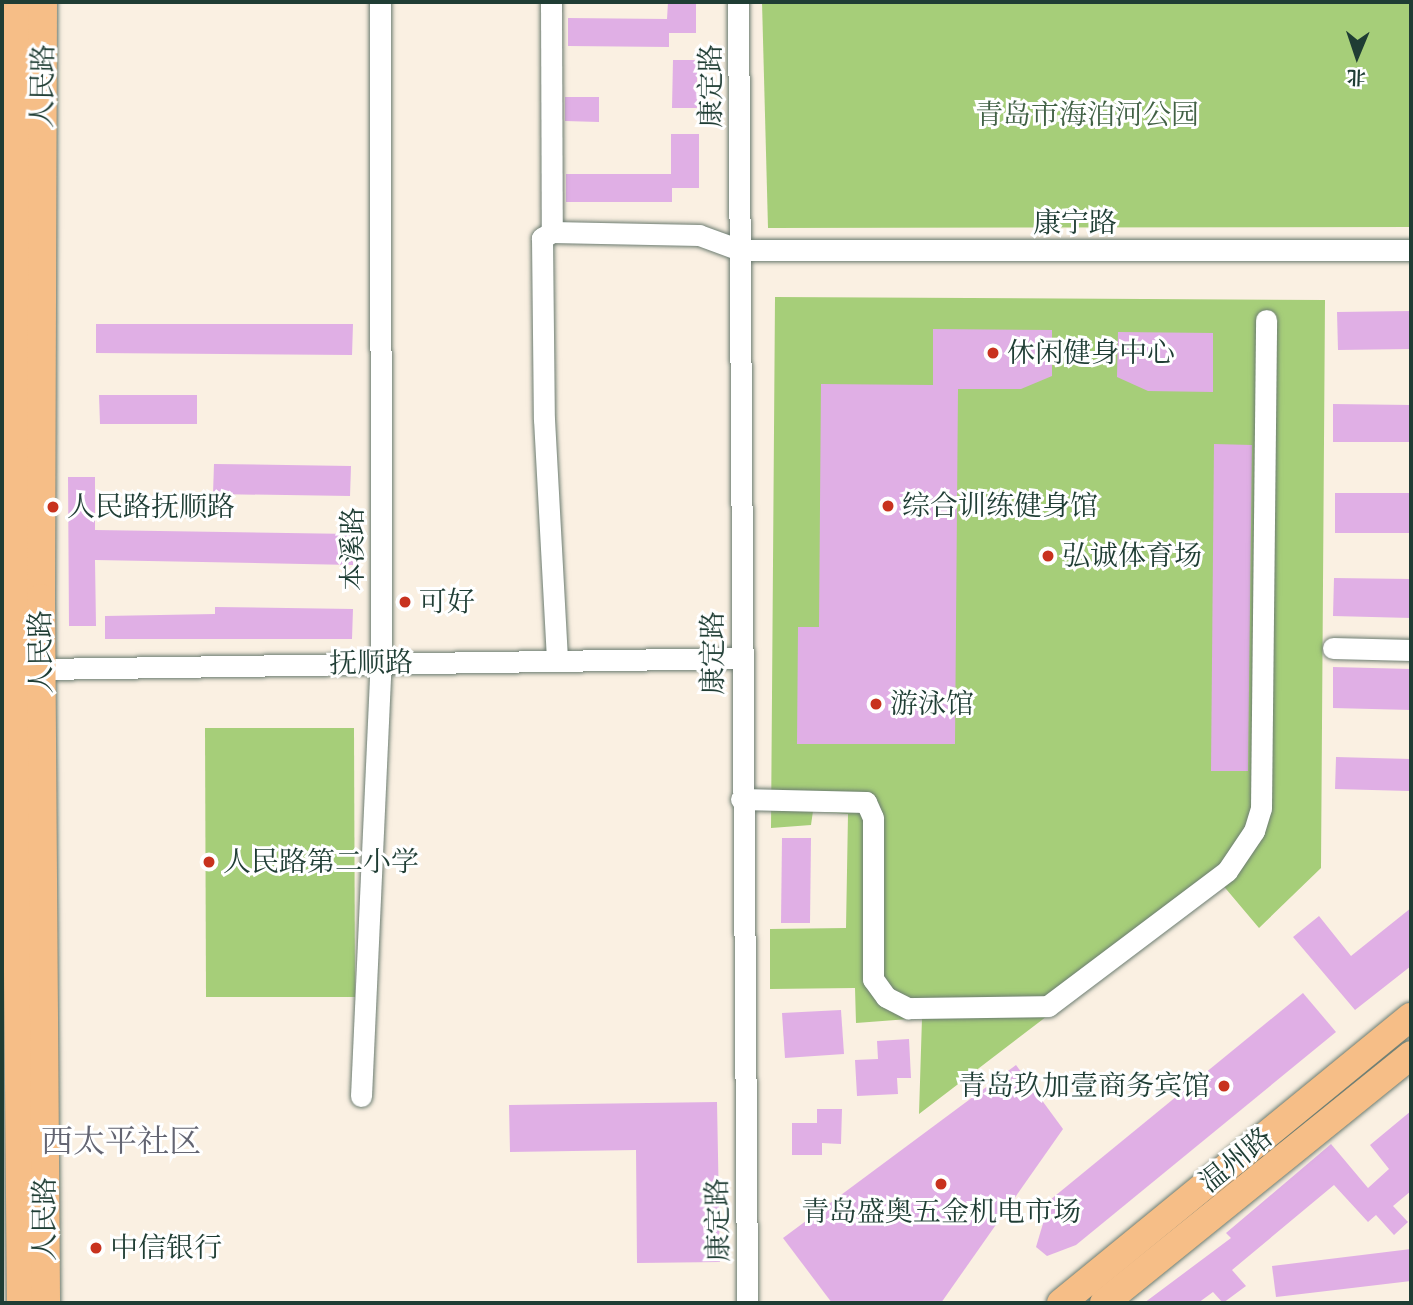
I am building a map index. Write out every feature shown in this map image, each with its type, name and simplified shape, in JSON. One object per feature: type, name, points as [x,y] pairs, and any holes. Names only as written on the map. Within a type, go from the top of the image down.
[{"type":"main road","name":"人民路","points":[[17,2],[9,97],[20,669],[21,1303]]},
{"type":"main road","name":"人民路","points":[[43,2],[20,669],[46,1303]]},
{"type":"main road","name":"温州路","points":[[1061,1303],[1411,1017]]},
{"type":"main road","name":"温州路","points":[[1104,1303],[1411,1055]]},
{"type":"street","name":"本溪路","points":[[361,1096],[381,663],[380,2]]},
{"type":"street","points":[[551,2],[552,232]]},
{"type":"street","name":"康定路","points":[[738,2],[741,799],[747,1303]]},
{"type":"street","points":[[556,661],[543,391],[542,238],[552,232],[699,235],[740,250]]},
{"type":"street","name":"康宁路","points":[[740,250],[1411,250]]},
{"type":"street","points":[[741,799],[866,802],[873,818],[873,979],[886,997],[908,1008],[1048,1006],[1227,871],[1254,831],[1261,808],[1266,320]]},
{"type":"street","points":[[1333,648],[1411,650]]},
{"type":"street","name":"抚顺路","points":[[20,669],[741,658]]},
{"type":"green space","name":"青岛市海泊河公园","points":[[762,2],[1411,2],[1411,227],[768,228]]},
{"type":"green space","name":"弘诚体育场","points":[[775,297],[1325,300],[1321,868],[1259,928],[1221,883],[919,1114],[922,1018],[856,1023],[855,988],[770,989],[770,929],[846,928],[848,814],[813,811],[811,825],[771,828]]},
{"type":"green space","points":[[205,728],[354,728],[355,997],[206,997]]},
{"type":"building","points":[[668,2],[696,2],[696,33],[669,33],[669,47],[568,46],[568,18],[667,19]]},
{"type":"building","points":[[673,60],[697,60],[697,108],[672,108]]},
{"type":"building","points":[[565,97],[599,97],[599,122],[565,121]]},
{"type":"building","points":[[671,134],[699,134],[699,188],[672,188],[672,202],[566,202],[566,174],[671,174]]},
{"type":"building","points":[[1411,311],[1411,349],[1338,350],[1337,312]]},
{"type":"building","points":[[96,324],[353,324],[352,355],[96,353]]},
{"type":"building","points":[[933,329],[1052,330],[1052,376],[1021,389],[958,389],[955,744],[797,744],[798,627],[819,627],[821,384],[933,385]]},
{"type":"building","name":"休闲健身中心","points":[[1118,332],[1213,333],[1213,392],[1148,391],[1117,377]]},
{"type":"building","points":[[99,395],[197,395],[197,424],[100,424]]},
{"type":"building","points":[[1333,404],[1411,405],[1411,442],[1333,442]]},
{"type":"building","points":[[1214,444],[1252,445],[1248,771],[1211,771]]},
{"type":"building","points":[[214,464],[351,466],[350,496],[213,494]]},
{"type":"building","points":[[68,477],[95,477],[95,530],[353,534],[353,565],[95,560],[96,626],[69,626]]},
{"type":"building","points":[[1335,493],[1411,493],[1411,533],[1335,533]]},
{"type":"building","points":[[1334,578],[1411,579],[1411,618],[1333,616]]},
{"type":"building","points":[[215,607],[353,609],[352,639],[105,639],[105,616],[215,614]]},
{"type":"building","points":[[1333,667],[1411,669],[1411,710],[1333,708]]},
{"type":"building","points":[[1336,757],[1411,759],[1409,791],[1335,789]]},
{"type":"building","points":[[782,838],[811,838],[810,923],[781,923]]},
{"type":"building","points":[[1411,908],[1411,966],[1355,1010],[1293,937],[1319,916],[1351,956]]},
{"type":"building","points":[[1303,993],[1336,1032],[1076,1245],[1047,1256],[1036,1247],[1050,1200]]},
{"type":"building","points":[[841,1010],[844,1054],[785,1058],[782,1013]]},
{"type":"building","points":[[909,1039],[911,1078],[897,1078],[898,1094],[857,1096],[855,1060],[878,1059],[877,1041]]},
{"type":"building","name":"青岛盛奥五金机电市场","points":[[1016,1065],[1063,1129],[941,1303],[832,1303],[783,1238]]},
{"type":"building","points":[[717,1102],[720,1262],[637,1263],[636,1150],[510,1152],[509,1105]]},
{"type":"building","points":[[817,1109],[842,1109],[841,1144],[822,1143],[822,1155],[792,1155],[792,1123],[817,1123]]},
{"type":"building","points":[[1411,1111],[1411,1191],[1393,1206],[1408,1222],[1394,1235],[1376,1215],[1368,1222],[1334,1185],[1232,1270],[1246,1286],[1223,1303],[1213,1292],[1198,1303],[1144,1303],[1231,1238],[1226,1233],[1331,1144],[1368,1188],[1389,1169],[1370,1145]]},
{"type":"building","points":[[1411,1249],[1411,1281],[1276,1297],[1272,1266]]},
{"type":"place","name":"休闲健身中心","points":[[993,353]]},
{"type":"place","name":"综合训练健身馆","points":[[888,506]]},
{"type":"place","name":"人民路抚顺路","points":[[53,507]]},
{"type":"place","name":"弘诚体育场","points":[[1048,556]]},
{"type":"place","name":"可好","points":[[405,602]]},
{"type":"place","name":"游泳馆","points":[[876,704]]},
{"type":"place","name":"人民路第二小学","points":[[209,862]]},
{"type":"place","name":"青岛玖加壹商务宾馆","points":[[1224,1086]]},
{"type":"place","name":"青岛盛奥五金机电市场","points":[[941,1184]]},
{"type":"place","name":"中信银行","points":[[96,1248]]},
{"type":"district","name":"西太平社区","points":[[121,1141]]}]
